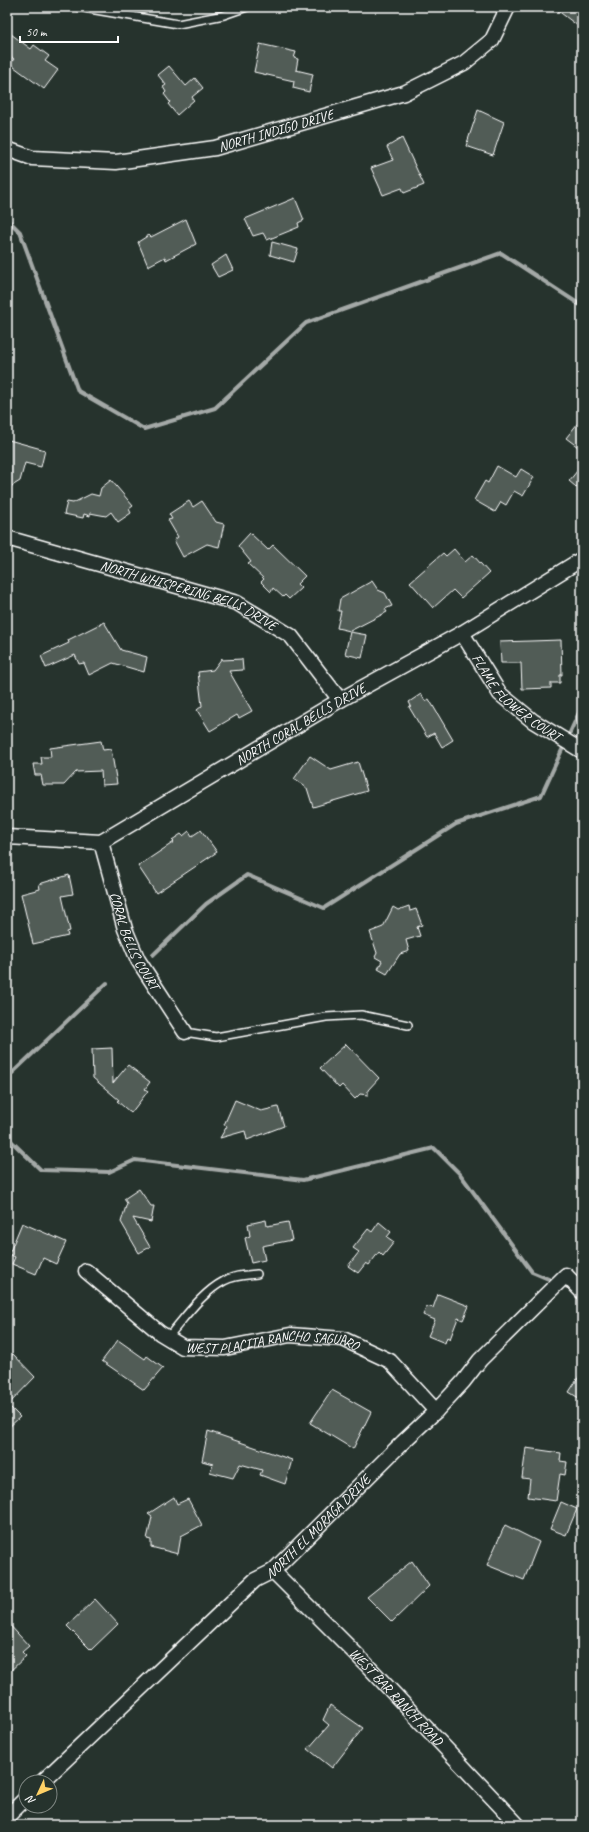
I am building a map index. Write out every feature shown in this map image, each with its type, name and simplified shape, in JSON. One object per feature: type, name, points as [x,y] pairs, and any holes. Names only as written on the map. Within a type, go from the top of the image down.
[{"type":"street","name":"NORTH INDIGO DRIVE","points":[[7,149],[32,158],[116,162],[215,148],[404,93],[464,64],[492,40],[508,7]]},
{"type":"street","name":"NORTH WHISPERING BELLS DRIVE","points":[[7,538],[236,603],[291,636],[340,700]]},
{"type":"street","name":"NORTH CORAL BELLS DRIVE","points":[[101,842],[340,700],[462,633],[582,559]]},
{"type":"street","name":"FLAME FLOWER COURT","points":[[462,633],[500,694],[533,721],[582,751]]},
{"type":"street","points":[[7,837],[101,842]]},
{"type":"street","name":"CORAL BELLS COURT","points":[[101,842],[125,928],[138,960],[185,1032]]},
{"type":"street","name":"WEST PLACITA RANCHO SAGUARO","points":[[86,1271],[167,1338],[183,1347],[225,1348],[290,1335],[342,1339],[390,1361],[436,1411]]},
{"type":"street","name":"NORTH EL MORAGA DRIVE","points":[[50,1774],[255,1580],[273,1571],[436,1411],[463,1382],[480,1360],[566,1275],[582,1292]]},
{"type":"street","name":"WEST BAR RANCH ROAD","points":[[273,1571],[366,1664],[518,1825]]},
{"type":"street","points":[[7,1817],[18,1806]]},
{"type":"lane","points":[[78,7],[178,24],[224,15],[247,7]]},
{"type":"lane","points":[[185,1032],[216,1037],[326,1017],[361,1015],[408,1025]]},
{"type":"lane","points":[[167,1338],[210,1291],[224,1281],[239,1276],[257,1274]]},
{"type":"building","points":[[553,7],[582,7],[582,29]]},
{"type":"building","points":[[7,31],[31,49],[34,45],[49,56],[45,61],[58,70],[44,89],[10,64],[14,59],[7,54]]},
{"type":"building","points":[[260,44],[296,52],[294,58],[298,59],[296,70],[313,74],[309,92],[293,88],[294,81],[254,72]]},
{"type":"building","points":[[169,66],[186,86],[195,78],[203,88],[192,97],[194,100],[177,115],[168,104],[170,102],[164,94],[166,92],[163,87],[166,85],[158,75]]},
{"type":"building","points":[[478,110],[504,122],[493,155],[466,146]]},
{"type":"building","points":[[402,138],[424,185],[404,193],[402,188],[383,195],[371,168],[393,160],[387,147]]},
{"type":"building","points":[[295,198],[304,220],[298,223],[299,227],[267,240],[263,233],[253,236],[245,219]]},
{"type":"building","points":[[186,219],[196,244],[166,260],[165,257],[148,266],[138,242],[149,235],[151,237]]},
{"type":"building","points":[[272,242],[298,249],[294,262],[270,255]]},
{"type":"building","points":[[226,255],[233,270],[218,277],[211,265]]},
{"type":"building","points":[[582,418],[582,450],[566,438]]},
{"type":"building","points":[[9,440],[45,450],[41,467],[25,463],[20,481],[7,489],[7,447]]},
{"type":"building","points":[[582,465],[582,492],[569,481]]},
{"type":"building","points":[[497,466],[516,477],[521,469],[534,477],[523,496],[514,491],[506,505],[501,502],[495,512],[474,500],[485,481],[488,483]]},
{"type":"building","points":[[111,480],[133,506],[129,509],[131,513],[118,522],[111,512],[106,516],[90,513],[90,516],[84,514],[83,518],[64,514],[67,502],[73,503],[91,494],[99,496],[101,488]]},
{"type":"building","points":[[189,501],[193,507],[202,501],[216,522],[224,524],[219,547],[207,544],[183,557],[174,540],[178,537],[168,520],[172,519],[169,514]]},
{"type":"building","points":[[250,533],[268,550],[273,545],[305,576],[297,584],[301,588],[289,599],[285,595],[283,597],[273,588],[271,592],[261,582],[264,579],[248,564],[251,562],[238,546]]},
{"type":"building","points":[[454,549],[465,562],[473,555],[489,573],[461,598],[453,590],[433,608],[410,582],[443,553],[446,556]]},
{"type":"building","points":[[372,581],[378,590],[385,593],[392,606],[385,609],[387,612],[350,631],[337,628],[341,611],[338,611],[340,599]]},
{"type":"building","points":[[104,622],[121,650],[147,657],[144,672],[113,663],[89,675],[84,663],[79,664],[75,655],[46,668],[41,656],[69,643],[68,640]]},
{"type":"building","points":[[350,632],[367,635],[362,658],[345,654]]},
{"type":"building","points":[[561,640],[562,675],[560,675],[560,683],[551,683],[551,688],[522,689],[521,663],[501,663],[500,642]]},
{"type":"building","points":[[222,658],[222,660],[242,659],[243,670],[229,671],[252,711],[239,718],[237,715],[210,731],[197,710],[202,706],[198,672],[213,670]]},
{"type":"building","points":[[421,694],[425,701],[429,699],[453,740],[442,747],[434,733],[427,737],[409,707],[411,706],[409,702]]},
{"type":"building","points":[[101,741],[103,750],[111,749],[117,784],[102,785],[101,771],[76,772],[64,785],[43,785],[41,775],[35,775],[33,764],[42,764],[41,757],[51,757],[50,748]]},
{"type":"building","points":[[310,756],[331,770],[358,762],[367,791],[313,807],[307,788],[294,779]]},
{"type":"building","points":[[201,830],[217,852],[156,893],[138,866],[174,842],[172,840],[181,834],[183,836],[189,831],[192,836]]},
{"type":"building","points":[[69,875],[73,894],[62,896],[70,931],[67,932],[68,936],[33,944],[21,894],[40,889],[39,884]]},
{"type":"building","points":[[409,906],[410,911],[416,909],[422,925],[417,927],[420,936],[406,940],[409,951],[400,954],[387,974],[378,969],[382,961],[375,957],[377,953],[370,932],[383,927],[393,907],[398,910]]},
{"type":"building","points":[[346,1044],[379,1078],[368,1090],[368,1095],[360,1094],[355,1099],[342,1085],[339,1088],[320,1068]]},
{"type":"building","points":[[112,1048],[113,1083],[128,1065],[150,1082],[145,1089],[148,1091],[131,1113],[117,1101],[119,1100],[93,1078],[92,1049]]},
{"type":"building","points":[[235,1100],[261,1111],[278,1107],[284,1126],[247,1140],[245,1131],[220,1138],[227,1126],[224,1125]]},
{"type":"building","points":[[139,1189],[151,1206],[154,1206],[151,1222],[133,1218],[150,1247],[139,1253],[121,1222],[127,1203],[124,1199]]},
{"type":"building","points":[[266,1220],[267,1226],[288,1222],[292,1240],[262,1246],[265,1260],[251,1263],[245,1238],[250,1236],[248,1224]]},
{"type":"building","points":[[379,1222],[391,1232],[387,1237],[394,1242],[383,1256],[379,1252],[369,1265],[366,1263],[358,1273],[348,1266],[359,1252],[353,1248],[368,1229],[372,1232]]},
{"type":"building","points":[[22,1223],[66,1242],[56,1264],[43,1258],[36,1274],[12,1264],[15,1257],[9,1254]]},
{"type":"building","points":[[438,1294],[469,1306],[463,1320],[458,1318],[450,1339],[447,1337],[445,1343],[428,1336],[435,1320],[423,1315],[427,1306],[433,1308]]},
{"type":"building","points":[[118,1340],[145,1359],[147,1356],[163,1368],[144,1390],[102,1361]]},
{"type":"building","points":[[13,1354],[35,1377],[8,1405],[20,1417],[7,1429],[7,1360]]},
{"type":"building","points":[[582,1372],[582,1400],[569,1392]]},
{"type":"building","points":[[332,1390],[371,1412],[353,1449],[310,1423]]},
{"type":"building","points":[[208,1431],[292,1460],[285,1484],[260,1475],[262,1470],[240,1464],[233,1478],[210,1472],[213,1464],[202,1461]]},
{"type":"building","points":[[526,1448],[561,1453],[560,1461],[567,1462],[565,1475],[560,1474],[556,1501],[528,1497],[530,1479],[522,1478]]},
{"type":"building","points":[[174,1497],[177,1504],[188,1499],[202,1525],[181,1536],[178,1554],[151,1547],[151,1540],[147,1539],[152,1517],[148,1514]]},
{"type":"building","points":[[561,1502],[577,1509],[566,1535],[550,1529]]},
{"type":"building","points":[[505,1525],[539,1542],[524,1580],[487,1565]]},
{"type":"building","points":[[412,1561],[429,1586],[392,1622],[367,1597]]},
{"type":"building","points":[[95,1599],[118,1624],[91,1650],[67,1626]]},
{"type":"building","points":[[7,1622],[29,1646],[22,1652],[26,1656],[7,1674]]},
{"type":"building","points":[[330,1705],[363,1728],[332,1768],[308,1749],[329,1725],[323,1720]]},
{"type":"waterway","points":[[7,219],[20,232],[78,391],[144,429],[215,408],[306,323],[501,253],[582,306]]},
{"type":"waterway","points":[[153,955],[206,904],[247,875],[324,908],[456,824],[541,796],[582,706]]},
{"type":"waterway","points":[[7,1078],[107,983]]},
{"type":"waterway","points":[[7,1137],[41,1170],[109,1172],[135,1160],[303,1180],[434,1148],[460,1174],[532,1272],[572,1289]]}]
